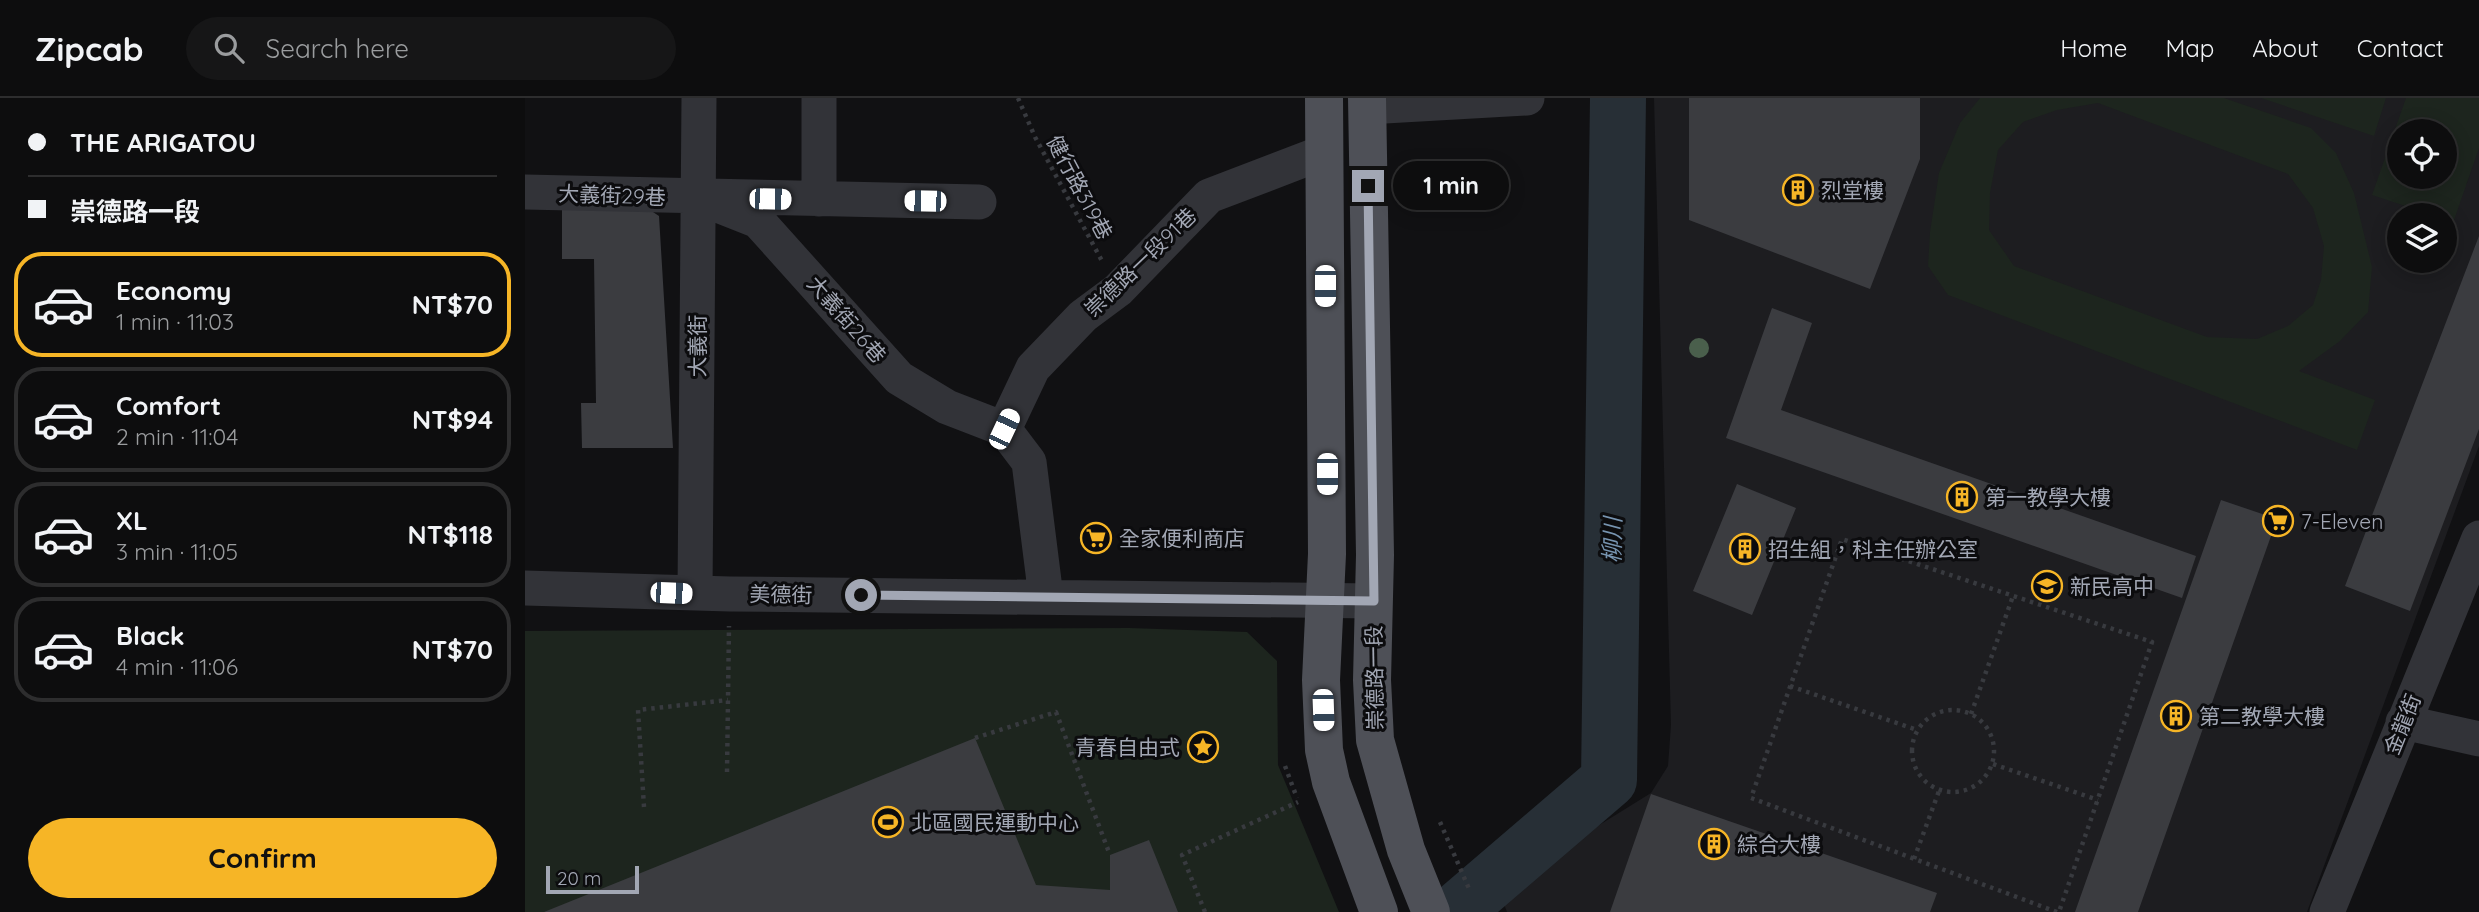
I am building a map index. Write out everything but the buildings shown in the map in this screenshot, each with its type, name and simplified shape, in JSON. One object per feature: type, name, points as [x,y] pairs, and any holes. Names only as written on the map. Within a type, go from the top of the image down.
[{"type":"main road","points":[[1324,98],[1326,600],[1321,680],[1324,750],[1331,782],[1375,900]]},
{"type":"main road","name":"崇德路一段","points":[[1367,102],[1374,601],[1372,680],[1375,740],[1406,850],[1431,912]]},
{"type":"street","name":"大義街","points":[[695,593],[699,98]]},
{"type":"street","points":[[819,98],[819,200]]},
{"type":"street","points":[[1367,102],[1527,98]]},
{"type":"street","name":"崇德路一段91巷","points":[[1004,429],[1033,368],[1083,316],[1118,290],[1209,196],[1324,152]]},
{"type":"street","name":"大義街29巷","points":[[525,192],[979,202]]},
{"type":"street","name":"大義街26巷","points":[[698,197],[758,222],[899,379],[947,407],[1004,429]]},
{"type":"street","points":[[1004,429],[1029,462],[1045,597]]},
{"type":"street","name":"金龍街","points":[[2327,912],[2479,538]]},
{"type":"street","name":"美德街","points":[[525,588],[730,594],[1374,601]]},
{"type":"street","points":[[2403,722],[2479,739]]},
{"type":"path","name":"健行路319巷","points":[[1017,98],[1035,137],[1118,290]]},
{"type":"path","points":[[1842,538],[2013,596],[2152,642],[2058,912],[1751,798],[1842,538]]},
{"type":"path","points":[[727,772],[730,594]]},
{"type":"path","points":[[1971,714],[2013,596]]},
{"type":"path","points":[[1790,686],[1917,730]]},
{"type":"path","points":[[644,807],[638,710],[728,700]]},
{"type":"path","points":[[1947,710],[1971,714],[1981,721],[1993,741],[1993,764],[1987,776],[1966,791],[1939,791],[1920,777],[1913,766],[1911,754],[1917,730],[1935,713],[1947,710]]},
{"type":"path","points":[[975,738],[1056,712],[1111,855]]},
{"type":"path","points":[[1993,764],[2098,800]]},
{"type":"path","points":[[1915,859],[1939,791]]},
{"type":"path","points":[[1205,912],[1182,855],[1298,802]]},
{"type":"path","points":[[1440,822],[1470,891]]},
{"type":"shaded area","name":"新民高中","points":[[1654,98],[2479,98],[2479,446],[2307,912],[1507,912],[1498,888],[1651,793],[1668,766],[1671,725]]},
{"type":"shaded area","points":[[1980,98],[2224,98],[2311,128],[2336,153],[2354,193],[2372,267],[2368,312],[2340,341],[2299,371],[2375,400],[2357,450],[1948,295],[1928,266],[1930,232],[1939,173],[1960,123]],"holes":[[[2098,103],[2288,174],[2313,208],[2324,246],[2321,280],[2313,305],[2288,326],[2257,339],[2207,337],[2014,266],[1989,230],[1990,193],[1998,150],[2023,122],[2057,110]]]},
{"type":"shaded area","points":[[2261,98],[2386,98],[2374,136]]},
{"type":"shaded area","points":[[2406,98],[2479,98],[2479,148],[2457,211],[2457,203],[2396,203],[2372,195],[2387,152],[2387,189],[2457,189],[2457,119],[2399,119]]},
{"type":"shaded area","points":[[1129,628],[1247,632],[1277,661],[1278,765],[1339,912],[525,912],[525,631]]},
{"type":"waterway","name":"柳川","points":[[1455,912],[1609,780],[1618,98]]},
{"type":"place","name":"烈堂樓","points":[[1798,190]]},
{"type":"place","name":"第一教學大樓","points":[[1962,497]]},
{"type":"place","name":"7-Eleven","points":[[2278,521]]},
{"type":"place","name":"全家便利商店","points":[[1096,538]]},
{"type":"place","name":"招生組，科主任辦公室","points":[[1745,549]]},
{"type":"place","name":"新民高中","points":[[2047,586]]},
{"type":"place","name":"第二教學大樓","points":[[2176,716]]},
{"type":"place","name":"青春自由式","points":[[1203,747]]},
{"type":"place","name":"北區國民運動中心","points":[[888,822]]},
{"type":"place","name":"綜合大樓","points":[[1714,844]]},
{"type":"route","points":[[861,595],[1374,601],[1368,186]]}]
